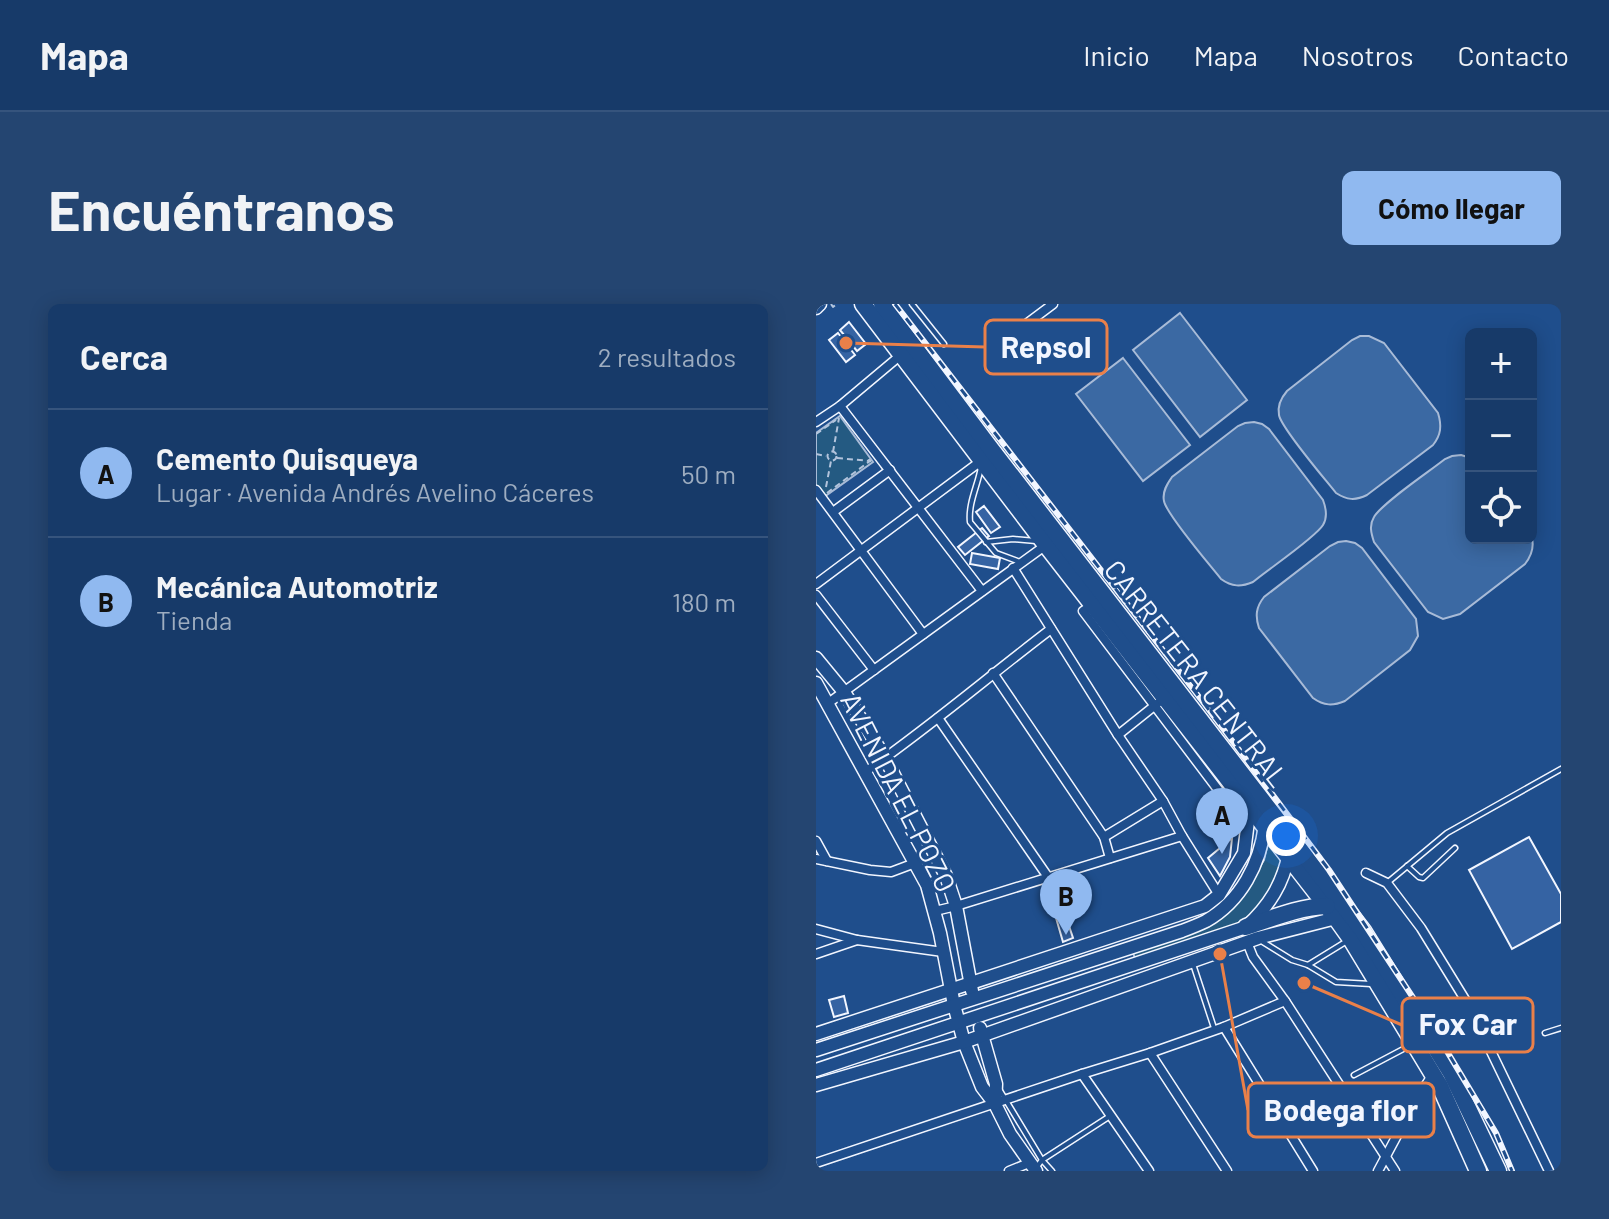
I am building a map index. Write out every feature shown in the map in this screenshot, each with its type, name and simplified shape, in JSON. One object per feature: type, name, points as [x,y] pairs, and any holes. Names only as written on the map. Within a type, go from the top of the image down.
[{"type":"highway","name":"CARRETERA CENTRAL","points":[[863,304],[896,354],[1092,605],[1160,702],[1201,732],[1291,836],[1363,931],[1451,1073],[1498,1171]]},
{"type":"highway","name":"CARRETERA CENTRAL","points":[[882,304],[1201,732],[1250,805],[1256,827],[1289,857],[1351,939],[1433,1074],[1474,1169]]},
{"type":"highway","points":[[1251,936],[1295,911],[1312,907],[1332,912]]},
{"type":"street","points":[[1021,328],[1053,304]]},
{"type":"street","points":[[816,422],[840,406],[896,354]]},
{"type":"street","points":[[840,406],[874,458],[890,470],[982,591]]},
{"type":"street","points":[[816,584],[981,461]]},
{"type":"street","points":[[833,512],[890,470]]},
{"type":"street","points":[[821,494],[923,634]]},
{"type":"street","points":[[827,704],[1044,543]]},
{"type":"street","points":[[1013,568],[1163,801],[1219,895]]},
{"type":"street","points":[[816,595],[874,670]]},
{"type":"street","points":[[865,772],[1051,629]]},
{"type":"street","name":"AVENIDA EL POZO","points":[[816,658],[844,692],[885,758],[946,876],[956,906],[981,1036],[1010,1134],[1035,1166]]},
{"type":"street","points":[[993,673],[1104,837],[1110,858]]},
{"type":"street","name":"AVENIDA EL POZO","points":[[816,683],[927,885],[964,1042],[982,1087],[1001,1102]]},
{"type":"street","points":[[816,1050],[1182,931],[1206,921],[1236,896],[1257,861],[1262,845],[1256,827],[1160,702],[1118,735]]},
{"type":"street","points":[[938,718],[1048,877]]},
{"type":"street","points":[[1104,837],[1163,801]]},
{"type":"street","points":[[816,1034],[1205,906],[1219,895],[1256,827]]},
{"type":"street","points":[[935,911],[1182,836]]},
{"type":"street","points":[[1291,836],[1283,877],[1251,936],[1253,957],[1395,1171]]},
{"type":"street","points":[[816,841],[827,861]]},
{"type":"street","points":[[816,859],[891,872],[915,863]]},
{"type":"street","points":[[1366,873],[1387,883],[1421,928],[1469,1006],[1549,1171]]},
{"type":"street","points":[[1182,931],[1189,912]]},
{"type":"street","points":[[816,929],[857,940],[943,952]]},
{"type":"street","points":[[816,1085],[964,1042],[1192,962],[1251,936]]},
{"type":"street","points":[[816,1070],[1131,965],[1251,936]]},
{"type":"street","points":[[816,954],[857,940]]},
{"type":"street","points":[[1123,950],[1131,958],[1131,965]]},
{"type":"street","points":[[1055,955],[1076,966]]},
{"type":"street","points":[[1067,986],[1073,1003]]},
{"type":"street","points":[[816,1163],[1150,1053],[1285,1001]]},
{"type":"street","points":[[1219,1028],[1313,1171]]},
{"type":"street","points":[[856,1037],[853,1043],[861,1055]]},
{"type":"street","points":[[1150,1053],[1227,1171]]},
{"type":"street","points":[[1082,1074],[1149,1171]]},
{"type":"street","points":[[1378,1171],[1433,1074]]},
{"type":"street","points":[[1009,1171],[1035,1166]]},
{"type":"lane","points":[[912,304],[944,344]]},
{"type":"lane","points":[[981,461],[970,522],[996,553],[1021,562]]},
{"type":"lane","points":[[986,542],[1013,539],[1044,543]]},
{"type":"lane","points":[[1387,883],[1447,833],[1561,769]]},
{"type":"lane","points":[[1407,866],[1423,878],[1455,848]]},
{"type":"lane","points":[[1251,936],[1336,982],[1378,983]]},
{"type":"lane","points":[[1308,965],[1351,939]]},
{"type":"lane","points":[[1192,962],[1219,1028]]},
{"type":"lane","points":[[1545,1033],[1561,1028]]},
{"type":"lane","points":[[1354,1075],[1415,1043]]},
{"type":"lane","points":[[1035,1166],[1111,1115]]},
{"type":"lane","points":[[1035,1166],[1052,1171]]},
{"type":"path","points":[[831,304],[833,307],[837,304]]},
{"type":"path","points":[[839,418],[847,428]]},
{"type":"path","points":[[816,434],[839,418]]},
{"type":"path","points":[[828,456],[833,452],[839,418]]},
{"type":"path","points":[[862,450],[874,458]]},
{"type":"path","points":[[833,452],[837,458]]},
{"type":"path","points":[[816,454],[828,456],[831,461],[821,494]]},
{"type":"path","points":[[831,461],[837,458],[874,458]]},
{"type":"path","points":[[821,494],[874,458]]},
{"type":"shaded area","points":[[1180,313],[1247,400],[1200,437],[1133,350]]},
{"type":"shaded area","points":[[1360,336],[1369,336],[1384,343],[1438,413],[1440,426],[1433,445],[1367,495],[1351,499],[1336,493],[1295,442],[1282,422],[1279,408],[1287,391]]},
{"type":"shaded area","points":[[1123,358],[1190,445],[1143,481],[1076,394]]},
{"type":"shaded area","points":[[840,416],[873,462],[824,497],[816,485],[816,433]]},
{"type":"shaded area","points":[[1254,422],[1269,429],[1323,500],[1326,516],[1318,531],[1253,582],[1229,584],[1221,579],[1180,528],[1167,508],[1164,494],[1172,477],[1238,426]]},
{"type":"shaded area","points":[[1452,456],[1465,456],[1465,544],[1532,544],[1533,547],[1525,564],[1460,614],[1443,619],[1428,612],[1374,542],[1371,526],[1379,511],[1396,496]]},
{"type":"shaded area","points":[[1346,541],[1362,548],[1416,619],[1418,636],[1410,650],[1345,701],[1321,703],[1313,698],[1259,628],[1257,612],[1264,597],[1330,546]]},
{"type":"shaded area","points":[[1268,843],[1283,862],[1270,897],[1239,925],[1135,958],[1133,953],[1204,927],[1248,885],[1264,860]]},
{"type":"building","points":[[849,322],[866,344],[857,351],[840,330]]},
{"type":"building","points":[[838,333],[855,355],[846,362],[829,340]]},
{"type":"building","points":[[984,506],[1000,527],[991,533],[976,512]]},
{"type":"building","points":[[982,528],[989,536],[965,555],[958,547]]},
{"type":"building","points":[[972,553],[1000,558],[998,569],[970,564]]},
{"type":"building","points":[[1529,837],[1561,894],[1561,922],[1512,949],[1469,870]]},
{"type":"building","points":[[1232,838],[1230,857],[1220,876],[1208,858]]},
{"type":"building","points":[[1063,908],[1073,938],[1063,942],[1054,911]]},
{"type":"building","points":[[844,996],[848,1013],[834,1017],[829,1000]]},
{"type":"railway","points":[[895,304],[1329,870],[1433,1028],[1496,1133],[1512,1171]]},
{"type":"place","name":"Repsol","points":[[846,343]]},
{"type":"place","name":"Cemento Quisqueya","points":[[1222,854]]},
{"type":"place","name":"Mecánica Automotriz","points":[[1066,935]]},
{"type":"place","name":"Bodega flor","points":[[1220,954]]},
{"type":"place","name":"Fox Car","points":[[1304,983]]}]
